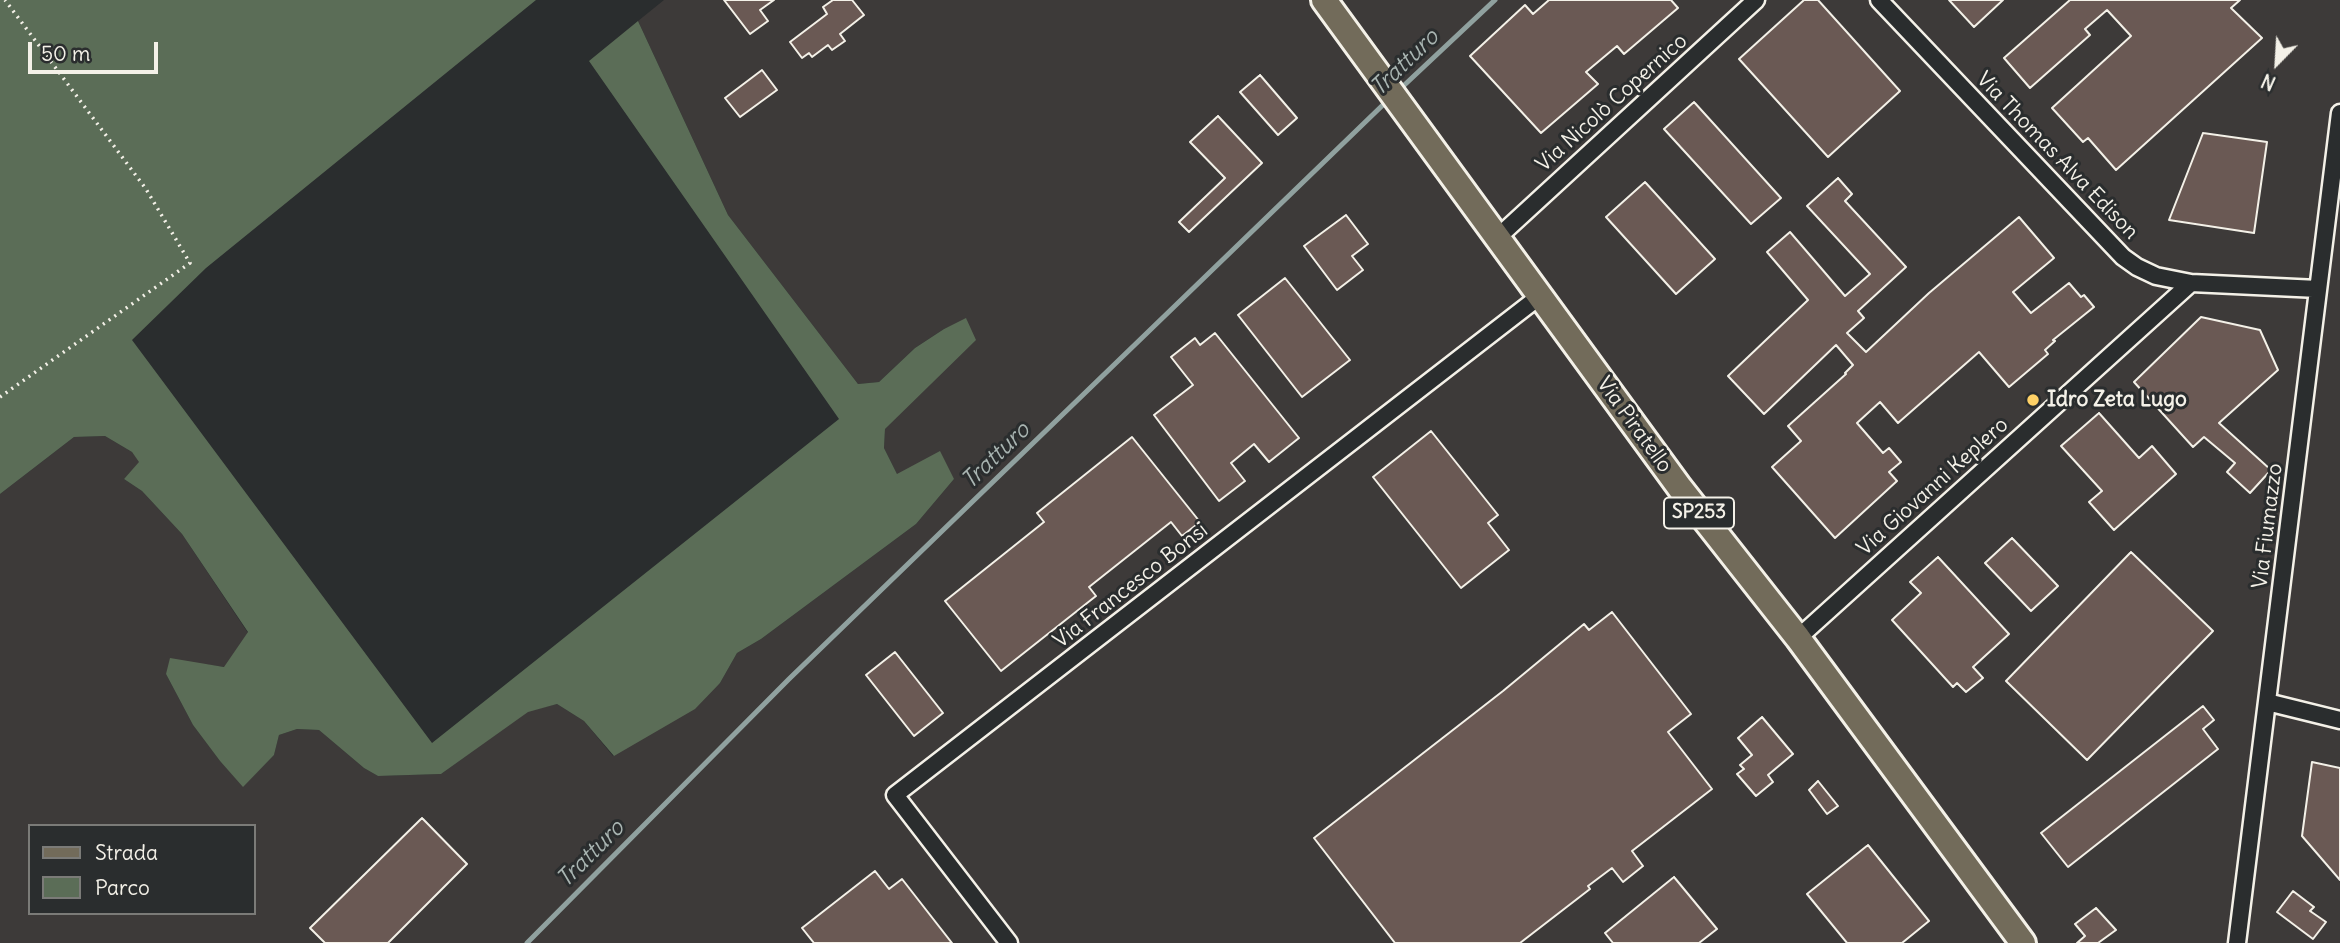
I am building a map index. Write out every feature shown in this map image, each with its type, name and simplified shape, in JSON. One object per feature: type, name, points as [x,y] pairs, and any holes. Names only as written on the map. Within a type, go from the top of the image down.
[{"type":"main road","name":"Via Piratello","points":[[1324,0],[1680,488],[1798,638],[2023,943]]},
{"type":"main road","name":"Via Piratello","points":[[1999,913],[2015,943]]},
{"type":"street","name":"Via Nicolò Copernico","points":[[1497,238],[1756,0]]},
{"type":"street","name":"Via Thomas Alva Edison","points":[[1879,0],[2123,257],[2137,267],[2156,276],[2191,283],[2318,289]]},
{"type":"street","name":"Via Fiumazzo","points":[[2237,943],[2340,113]]},
{"type":"street","name":"Via Giovanni Keplero","points":[[1798,638],[2191,283]]},
{"type":"street","name":"Via Francesco Bonsi","points":[[1009,943],[895,795],[1540,296]]},
{"type":"street","points":[[2267,702],[2340,720]]},
{"type":"path","points":[[0,397],[190,263],[146,189],[5,0]]},
{"type":"shaded area","points":[[664,0],[2340,0],[2340,943],[0,943],[0,494],[74,437],[105,436],[132,452],[140,462],[124,479],[142,491],[182,534],[248,633],[225,667],[203,664],[166,674],[193,725],[243,786],[274,755],[279,735],[297,729],[319,730],[364,768],[378,776],[441,774],[528,711],[557,704],[584,721],[613,756],[720,683],[737,653],[761,639],[916,524],[954,479],[897,474],[884,448],[885,429],[911,402],[967,319],[944,329],[915,348],[879,382],[858,384],[728,215],[638,21]]},
{"type":"green space","points":[[0,0],[536,0],[206,268],[132,340],[432,743],[839,419],[589,61],[638,21],[728,215],[858,384],[879,382],[915,348],[966,318],[976,340],[885,429],[884,448],[897,474],[940,451],[954,479],[916,524],[761,639],[737,653],[720,683],[695,709],[614,756],[584,721],[557,704],[528,712],[441,774],[378,776],[364,768],[319,730],[297,729],[279,735],[274,755],[243,787],[193,725],[166,674],[170,658],[224,667],[248,632],[182,534],[142,491],[124,479],[139,462],[132,452],[105,436],[74,437],[0,494]]},
{"type":"building","points":[[724,0],[774,0],[760,10],[768,21],[750,34]]},
{"type":"building","points":[[833,0],[852,0],[864,15],[840,34],[845,41],[832,50],[828,45],[812,57],[809,53],[802,58],[790,42],[827,14],[823,7]]},
{"type":"building","points":[[1549,0],[1671,0],[1678,8],[1624,54],[1617,46],[1586,72],[1598,84],[1541,133],[1470,56],[1525,5],[1533,14]]},
{"type":"building","points":[[1804,0],[1818,0],[1900,91],[1828,157],[1739,59]]},
{"type":"building","points":[[1949,0],[2003,0],[1974,27]]},
{"type":"building","points":[[2070,0],[2240,0],[2231,8],[2262,38],[2116,170],[2088,138],[2083,142],[2052,108],[2131,36],[2107,10],[2085,29],[2090,35],[2030,88],[2004,58]]},
{"type":"building","points":[[762,70],[777,90],[740,117],[725,98]]},
{"type":"building","points":[[1260,75],[1297,118],[1278,135],[1240,92]]},
{"type":"building","points":[[1694,102],[1781,198],[1751,224],[1664,129]]},
{"type":"building","points":[[1218,116],[1262,163],[1189,232],[1179,222],[1225,178],[1190,142]]},
{"type":"building","points":[[2203,133],[2267,142],[2254,233],[2169,220]]},
{"type":"building","points":[[1838,178],[1852,194],[1845,201],[1906,267],[1858,311],[1864,318],[1847,333],[1866,352],[1929,293],[2019,217],[2054,258],[2013,292],[2031,313],[2069,283],[2094,307],[2053,340],[2055,341],[2045,350],[2048,354],[2009,387],[1979,352],[1898,423],[1880,402],[1857,423],[1883,453],[1889,448],[1901,462],[1889,472],[1897,481],[1835,538],[1772,467],[1801,441],[1788,426],[1853,365],[1836,345],[1764,414],[1728,376],[1808,300],[1767,252],[1790,232],[1845,296],[1870,274],[1807,206]]},
{"type":"building","points":[[1645,182],[1715,259],[1676,294],[1606,217]]},
{"type":"building","points":[[1346,215],[1368,244],[1352,256],[1363,270],[1337,290],[1304,246]]},
{"type":"building","points":[[1285,278],[1350,360],[1302,397],[1238,315]]},
{"type":"building","points":[[2201,317],[2260,330],[2278,370],[2219,423],[2271,470],[2250,493],[2227,472],[2235,463],[2204,437],[2193,447],[2134,382]]},
{"type":"building","points":[[1215,333],[1299,438],[1269,462],[1254,444],[1231,463],[1245,481],[1219,501],[1154,415],[1193,385],[1171,357],[1195,338],[1200,345]]},
{"type":"building","points":[[2099,413],[2139,458],[2152,446],[2176,474],[2114,530],[2089,502],[2102,491],[2061,446]]},
{"type":"building","points":[[1431,431],[1498,515],[1488,523],[1509,550],[1461,588],[1373,477]]},
{"type":"building","points":[[1132,437],[1200,522],[1182,536],[1171,522],[1089,587],[1096,596],[1001,671],[945,601],[1044,522],[1037,513]]},
{"type":"building","points":[[2012,538],[2058,586],[2031,611],[1985,563]]},
{"type":"building","points":[[2131,552],[2213,631],[2087,760],[2006,681]]},
{"type":"building","points":[[1938,557],[2009,634],[1973,667],[1983,678],[1966,692],[1957,683],[1953,687],[1892,620],[1921,593],[1910,582]]},
{"type":"building","points":[[1612,612],[1691,714],[1668,732],[1712,789],[1632,851],[1643,866],[1623,882],[1612,868],[1588,886],[1590,889],[1520,943],[1395,943],[1314,838],[1503,691],[1584,624],[1589,630]]},
{"type":"building","points":[[895,652],[943,713],[914,736],[866,675]]},
{"type":"building","points":[[2203,706],[2214,720],[2203,729],[2218,749],[2068,867],[2041,833]]},
{"type":"building","points":[[1762,717],[1793,754],[1768,775],[1773,782],[1756,796],[1737,774],[1744,769],[1740,765],[1752,755],[1738,738]]},
{"type":"building","points":[[2312,762],[2340,768],[2340,880],[2302,836]]},
{"type":"building","points":[[1818,781],[1838,806],[1827,814],[1809,790]]},
{"type":"building","points":[[422,818],[467,864],[388,943],[325,943],[310,928]]},
{"type":"building","points":[[1868,845],[1929,921],[1902,943],[1847,943],[1807,894]]},
{"type":"building","points":[[875,871],[889,889],[902,879],[952,943],[814,943],[802,928]]},
{"type":"building","points":[[1674,877],[1717,929],[1699,943],[1613,943],[1605,933]]},
{"type":"building","points":[[2293,891],[2314,907],[2310,911],[2326,922],[2313,939],[2277,912]]},
{"type":"building","points":[[2096,908],[2116,930],[2098,943],[2077,943],[2085,936],[2075,924]]},
{"type":"waterway","name":"Tratturo","points":[[1398,91],[1495,0]]},
{"type":"waterway","name":"Tratturo","points":[[527,943],[789,679],[1388,100]]},
{"type":"place","name":"Idro Zeta Lugo","points":[[2033,400]]}]
